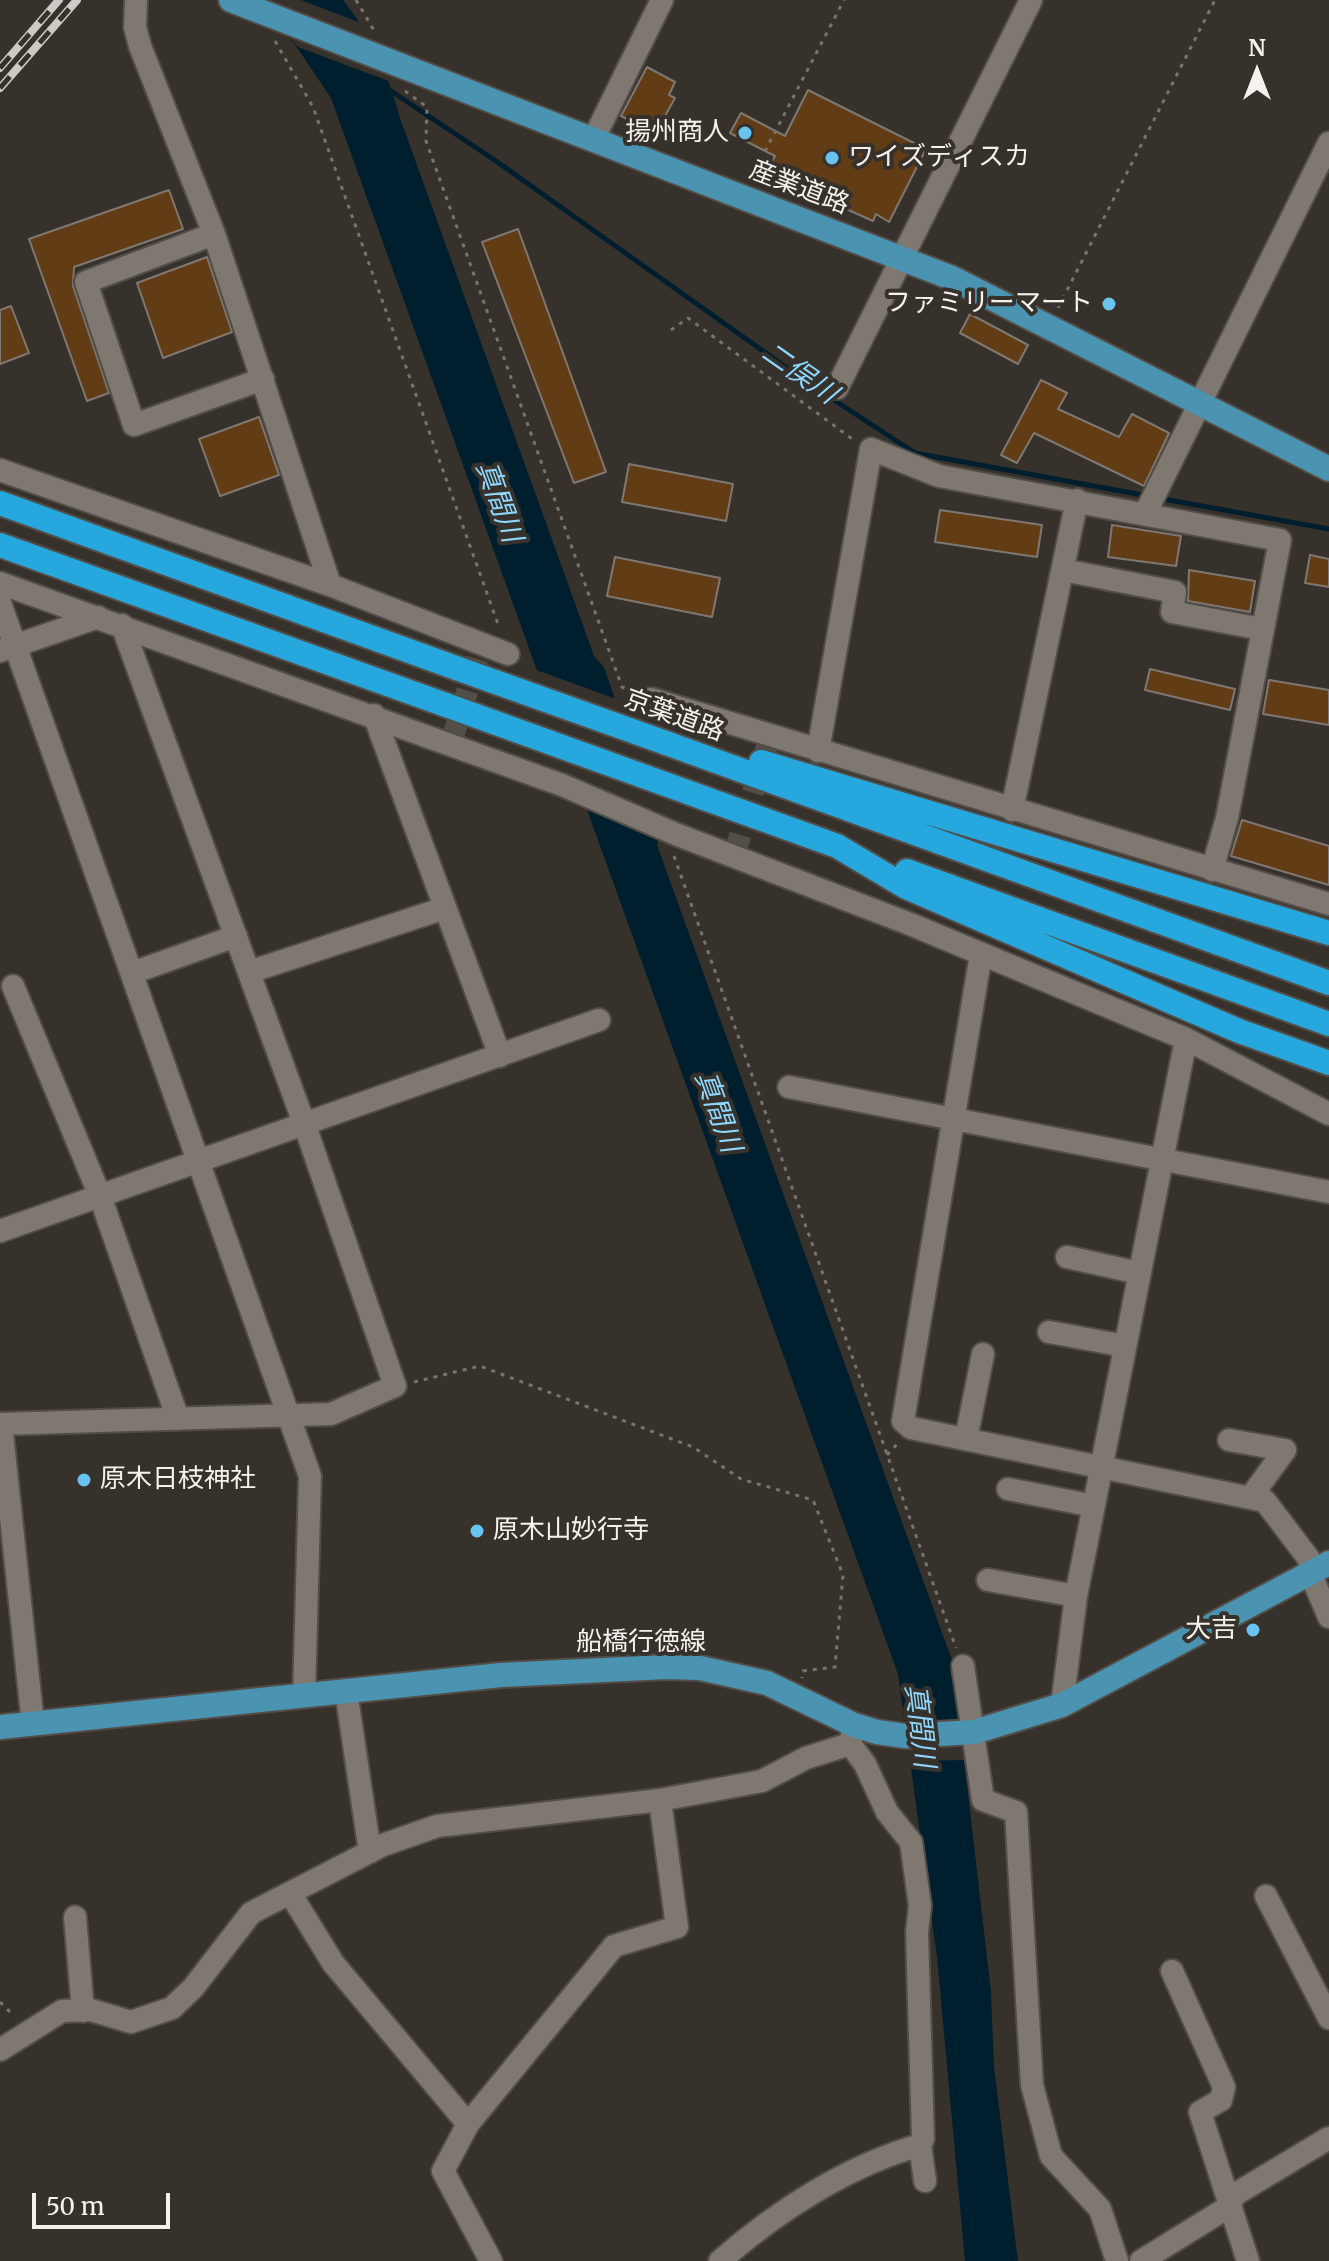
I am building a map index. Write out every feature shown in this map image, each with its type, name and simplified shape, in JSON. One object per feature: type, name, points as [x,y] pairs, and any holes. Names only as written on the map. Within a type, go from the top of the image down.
[{"type":"highway","name":"京葉道路","points":[[0,503],[1329,983]]},
{"type":"highway","points":[[0,545],[1329,1024]]},
{"type":"highway","points":[[666,743],[768,763],[1329,933]]},
{"type":"highway","points":[[837,846],[906,887],[1239,1031],[1329,1063]]},
{"type":"highway","points":[[1103,864],[1329,947]]},
{"type":"highway","points":[[1239,1031],[1329,1081]]},
{"type":"main road","name":"産業道路","points":[[231,0],[256,7],[391,62],[901,257],[1049,325],[1329,469]]},
{"type":"main road","name":"船橋行徳線","points":[[0,1727],[573,1670],[689,1667],[731,1673],[797,1696],[852,1735],[971,1732],[1062,1705],[1320,1569]]},
{"type":"street","points":[[136,0],[135,27],[140,46],[214,234],[330,585]]},
{"type":"street","points":[[594,138],[662,0]]},
{"type":"street","points":[[837,388],[1031,0]]},
{"type":"street","points":[[1145,514],[1329,143]]},
{"type":"street","points":[[214,234],[86,282],[129,411],[134,425],[263,379]]},
{"type":"street","points":[[818,751],[871,449],[939,476],[1280,540],[1227,818],[1212,870]]},
{"type":"street","points":[[0,470],[330,585],[508,654]]},
{"type":"street","points":[[1012,810],[1077,500]]},
{"type":"street","points":[[1063,570],[1175,592],[1172,612],[1262,629]]},
{"type":"street","points":[[0,583],[562,785],[679,836],[981,954],[1186,1039],[1329,1114]]},
{"type":"street","points":[[0,603],[8,649],[132,973],[310,1476],[304,1696]]},
{"type":"street","points":[[8,649],[98,617]]},
{"type":"street","points":[[33,1724],[0,1424],[331,1414],[395,1386],[305,1126],[122,625]]},
{"type":"street","points":[[651,699],[1329,904]]},
{"type":"street","points":[[374,715],[500,1056]]},
{"type":"street","points":[[249,972],[445,908]]},
{"type":"street","points":[[132,973],[236,936]]},
{"type":"street","points":[[981,954],[903,1421],[911,1428],[1265,1501],[1320,1569],[1329,1617]]},
{"type":"street","points":[[13,986],[100,1196],[178,1419]]},
{"type":"street","points":[[0,1231],[599,1020]]},
{"type":"street","points":[[1062,1705],[1076,1596],[1186,1039]]},
{"type":"street","points":[[789,1087],[1329,1192]]},
{"type":"street","points":[[1067,1257],[1139,1273]]},
{"type":"street","points":[[1049,1332],[1125,1346]]},
{"type":"street","points":[[966,1439],[983,1354]]},
{"type":"street","points":[[1229,1440],[1285,1450],[1250,1498]]},
{"type":"street","points":[[1008,1489],[1094,1506]]},
{"type":"street","points":[[988,1580],[1076,1596]]},
{"type":"street","points":[[963,1666],[983,1800],[1016,1812],[1032,2085],[1051,2156],[1100,2209],[1117,2261]]},
{"type":"street","points":[[346,1691],[370,1852]]},
{"type":"street","points":[[0,2050],[62,2011],[83,2011],[131,2022],[172,2008],[193,1988],[251,1913],[370,1852],[437,1826],[660,1800],[762,1781],[852,1735],[887,1812],[911,1842],[920,1906],[917,1932],[923,2139],[920,2145],[925,2181]]},
{"type":"street","points":[[491,2261],[443,2171],[468,2124],[614,1946],[677,1927],[660,1800]]},
{"type":"street","points":[[290,1893],[333,1963],[468,2124]]},
{"type":"street","points":[[1266,1896],[1329,2018]]},
{"type":"street","points":[[75,1917],[83,2011]]},
{"type":"street","points":[[1172,1971],[1224,2087],[1221,2100],[1200,2112],[1248,2261]]},
{"type":"street","points":[[1141,2261],[1230,2206],[1234,2195],[1329,2138]]},
{"type":"street","points":[[720,2261],[838,2178],[879,2157],[920,2145]]},
{"type":"path","points":[[356,0],[391,62],[399,86],[427,107],[426,141],[622,687],[651,699]]},
{"type":"path","points":[[742,195],[844,0]]},
{"type":"path","points":[[1049,325],[1215,0]]},
{"type":"path","points":[[256,7],[313,107],[508,654]]},
{"type":"path","points":[[671,330],[688,318],[871,449]]},
{"type":"path","points":[[679,836],[674,854],[963,1666]]},
{"type":"path","points":[[395,1386],[480,1366],[693,1447],[741,1479],[813,1500],[843,1575],[835,1667],[803,1671],[797,1696]]},
{"type":"water","name":"真間川","points":[[265,0],[343,0],[362,27],[385,71],[594,656],[604,667],[660,832],[657,845],[953,1663],[991,1992],[994,2067],[1018,2261],[965,2261],[937,1957],[898,1674],[331,98]]},
{"type":"pier","points":[[261,0],[301,0],[361,23],[394,83],[298,47]]},
{"type":"pier","points":[[531,668],[619,700],[657,813],[571,782]]},
{"type":"pier","points":[[964,1719],[969,1760],[906,1761],[902,1721]]},
{"type":"building","points":[[647,67],[675,82],[669,95],[675,98],[655,134],[621,116]]},
{"type":"building","points":[[808,90],[926,149],[889,222],[876,214],[873,221],[786,182],[792,171],[772,162],[775,156],[730,133],[741,113],[785,136]]},
{"type":"building","points":[[169,190],[183,229],[74,267],[73,286],[109,393],[87,401],[29,239]]},
{"type":"building","points":[[518,229],[606,472],[574,483],[482,242]]},
{"type":"building","points":[[207,257],[232,332],[163,358],[137,283]]},
{"type":"building","points":[[11,306],[29,353],[0,364],[0,310]]},
{"type":"building","points":[[970,314],[1028,345],[1018,364],[960,333]]},
{"type":"building","points":[[1041,380],[1067,393],[1058,409],[1119,437],[1132,414],[1169,433],[1144,486],[1034,433],[1017,463],[1001,455]]},
{"type":"building","points":[[259,417],[279,475],[220,496],[199,439]]},
{"type":"building","points":[[629,464],[733,484],[726,521],[622,502]]},
{"type":"building","points":[[940,510],[1042,525],[1037,557],[935,542]]},
{"type":"building","points":[[1112,525],[1181,536],[1176,566],[1108,557]]},
{"type":"building","points":[[1310,555],[1329,559],[1329,587],[1305,583]]},
{"type":"building","points":[[615,557],[720,578],[712,617],[607,596]]},
{"type":"building","points":[[1189,570],[1255,581],[1250,612],[1188,601]]},
{"type":"building","points":[[1150,669],[1235,689],[1230,710],[1145,690]]},
{"type":"building","points":[[1269,680],[1329,690],[1329,725],[1263,714]]},
{"type":"building","points":[[1242,820],[1329,846],[1329,885],[1231,856]]},
{"type":"waterway","name":"二俣川","points":[[391,91],[496,161],[808,383],[915,453],[1148,496]]},
{"type":"waterway","name":"二俣川","points":[[1158,498],[1329,529]]},
{"type":"tunnel","points":[[451,743],[482,644]]},
{"type":"tunnel","points":[[734,856],[770,736]]},
{"type":"railway","points":[[0,68],[59,0]]},
{"type":"railway","points":[[0,88],[77,0]]},
{"type":"place","name":"揚州商人","points":[[745,133]]},
{"type":"place","name":"ワイズディスカ","points":[[832,158]]},
{"type":"place","name":"ファミリーマート","points":[[1109,304]]},
{"type":"place","name":"原木日枝神社","points":[[84,1480]]},
{"type":"place","name":"原木山妙行寺","points":[[477,1531]]},
{"type":"place","name":"大吉","points":[[1253,1630]]}]
